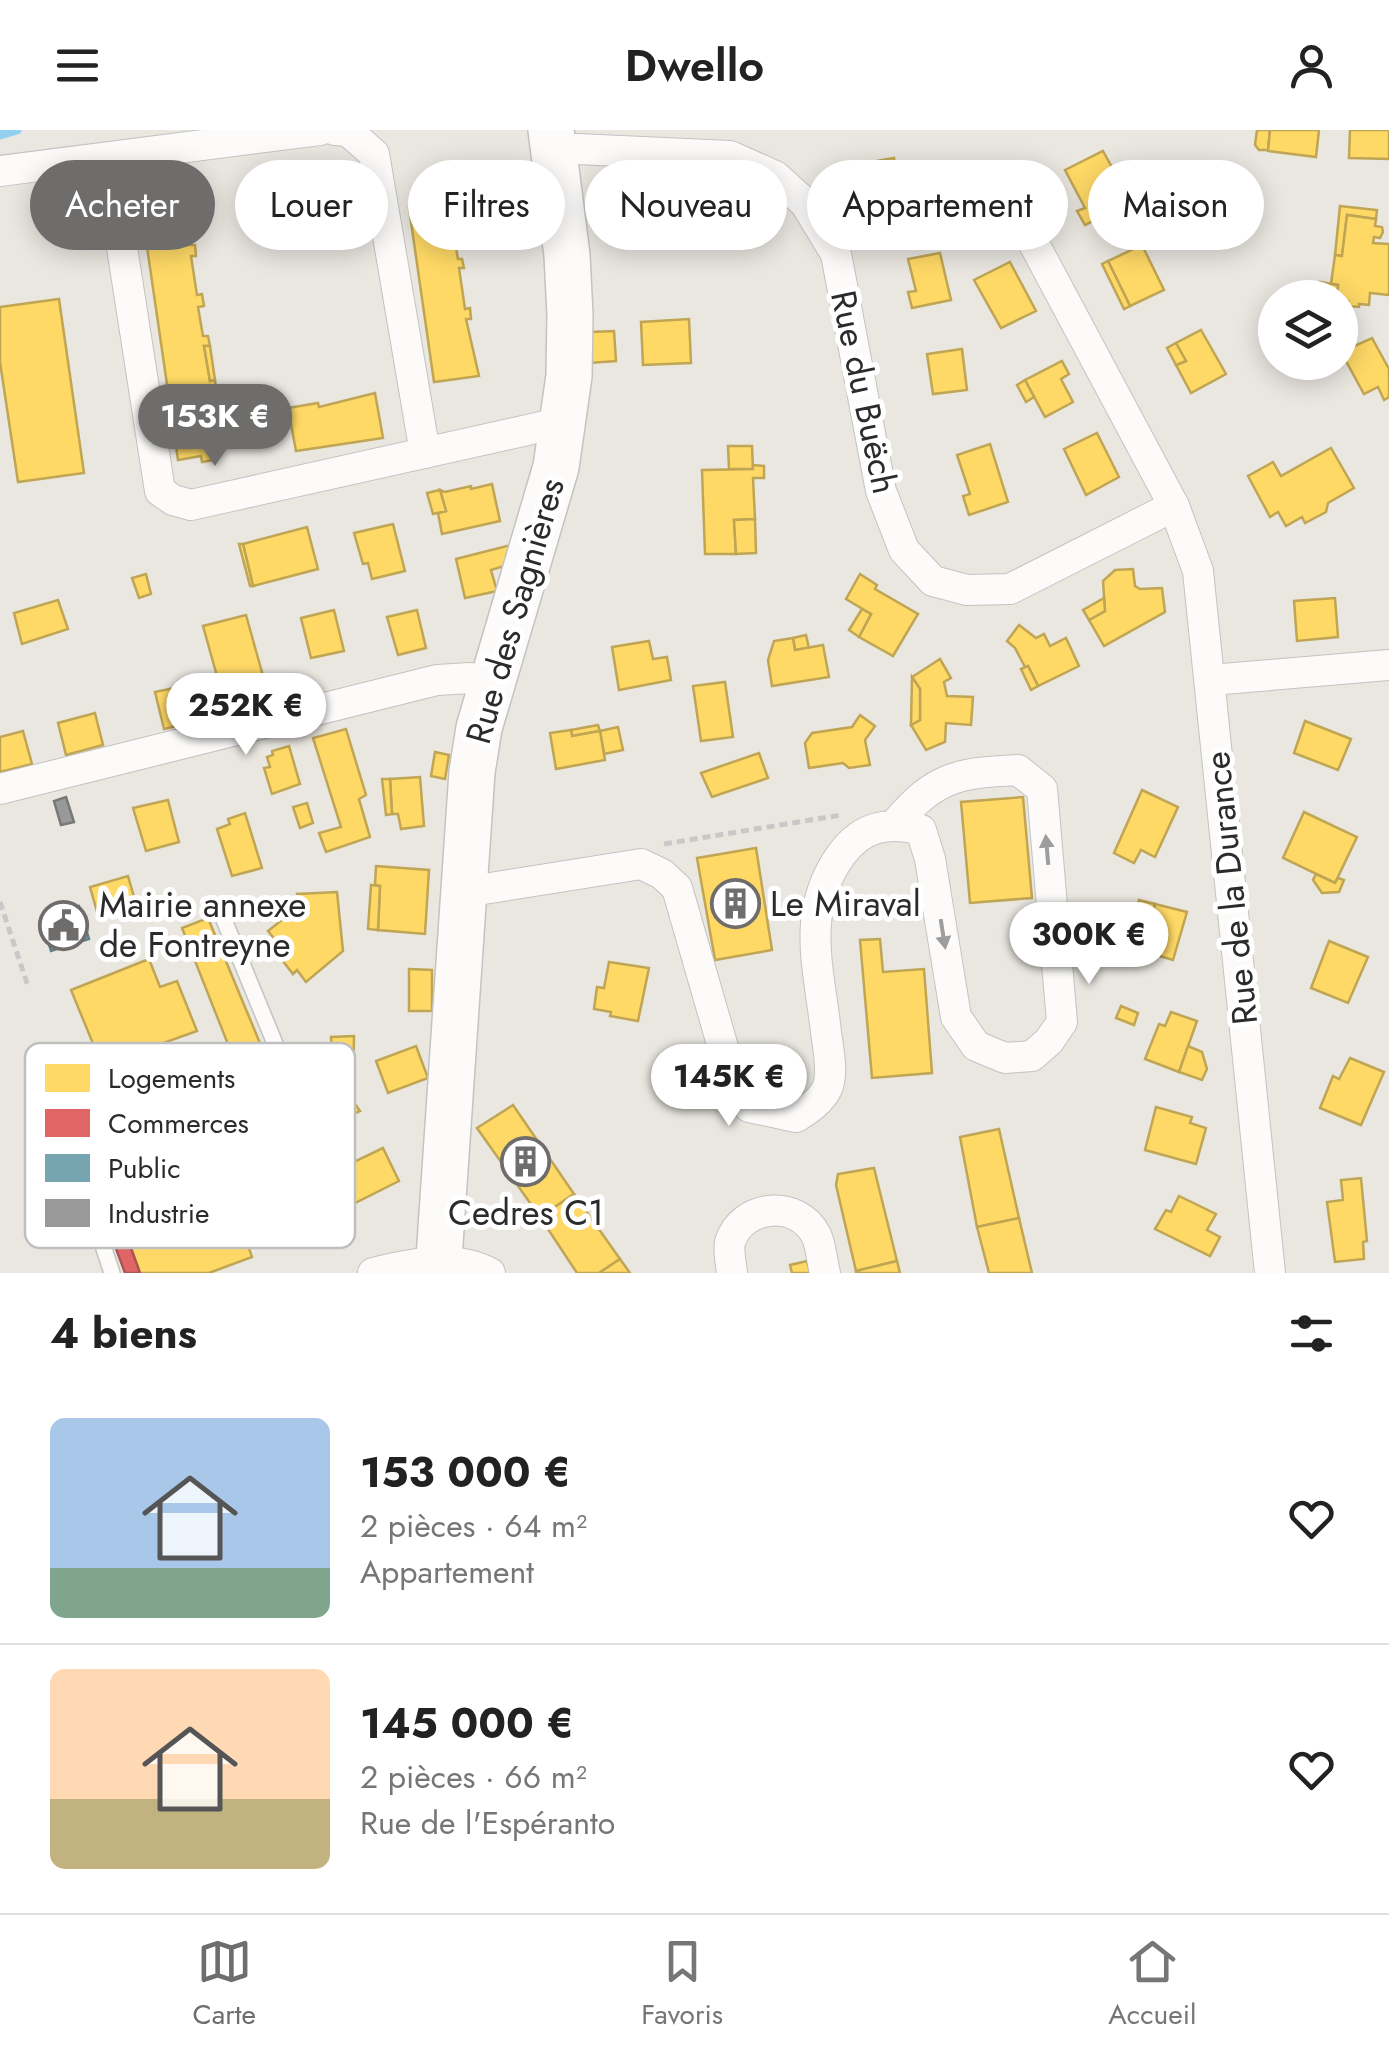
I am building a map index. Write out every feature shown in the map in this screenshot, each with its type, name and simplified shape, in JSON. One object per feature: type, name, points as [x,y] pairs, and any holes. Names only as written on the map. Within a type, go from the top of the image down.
[{"type":"main road","name":"Rue des Sagnières","points":[[438,1268],[472,772],[479,728],[529,566],[556,468],[564,422],[570,315],[567,255],[551,141]]},
{"type":"street","points":[[0,171],[320,130]]},
{"type":"street","points":[[336,130],[348,132],[374,154],[424,453]]},
{"type":"street","name":"Rue du Buëch","points":[[551,141],[577,149],[730,156],[775,176],[805,203],[836,254],[881,491],[904,550],[933,581],[967,590],[1010,589],[1174,506]]},
{"type":"street","points":[[108,158],[160,491],[173,500],[191,504],[564,422]]},
{"type":"street","name":"Rue de la Durance","points":[[1037,250],[1174,506],[1198,571],[1270,1273]]},
{"type":"street","points":[[1210,680],[1389,665]]},
{"type":"street","points":[[0,789],[437,680],[470,678],[492,682]]},
{"type":"street","points":[[465,892],[640,864],[662,874],[677,888],[733,1082],[749,1107],[796,1117],[812,1108],[828,1087],[829,1059],[813,921],[831,868],[849,844],[873,827],[896,824],[921,830],[930,859],[956,1016],[976,1046],[1005,1058],[1032,1056],[1062,1022],[1042,788],[1018,770],[950,778],[919,796],[896,824]]},
{"type":"street","points":[[732,1273],[729,1245],[740,1222],[770,1209],[798,1214],[816,1234],[825,1273]]},
{"type":"street","points":[[373,1273],[411,1264],[438,1268],[464,1265],[490,1273]]},
{"type":"lane","points":[[222,915],[275,1043]]},
{"type":"lane","points":[[104,1248],[112,1273]]},
{"type":"path","points":[[702,838],[848,814]]},
{"type":"path","points":[[0,902],[28,986]]},
{"type":"building: Logements","points":[[1257,130],[1270,130],[1268,150],[1259,150],[1255,145]]},
{"type":"building: Logements","points":[[1270,130],[1319,130],[1316,157],[1268,151]]},
{"type":"building: Logements","points":[[1350,130],[1389,130],[1389,159],[1349,158]]},
{"type":"building: Logements","points":[[1103,151],[1108,160],[1088,160],[1085,225],[1077,211],[1085,208],[1068,168]]},
{"type":"building: Logements","points":[[1340,206],[1377,210],[1376,219],[1347,215],[1342,256],[1335,255]]},
{"type":"building: Logements","points":[[1347,215],[1376,219],[1375,226],[1382,227],[1383,232],[1380,238],[1374,237],[1373,243],[1389,244],[1389,295],[1370,293],[1369,305],[1358,307],[1358,280],[1332,280],[1335,255],[1342,256]]},
{"type":"building: Logements","points":[[147,250],[195,250],[196,256],[191,256],[197,295],[202,294],[204,306],[198,307],[203,336],[208,336],[210,346],[204,346],[210,381],[215,380],[216,390],[210,391],[215,417],[220,417],[221,427],[216,428],[220,454],[202,462],[201,456],[178,460]]},
{"type":"building: Logements","points":[[415,250],[456,250],[464,268],[459,268],[465,309],[470,308],[471,319],[466,319],[479,376],[434,382]]},
{"type":"building: Logements","points":[[1131,250],[1144,250],[1164,290],[1130,306],[1108,261]]},
{"type":"building: Logements","points":[[940,253],[951,300],[912,308],[908,292],[916,291],[908,259]]},
{"type":"building: Logements","points":[[1108,261],[1130,306],[1124,309],[1102,264]]},
{"type":"building: Logements","points":[[1010,262],[1036,311],[1001,328],[974,280]]},
{"type":"building: Logements","points":[[59,299],[84,473],[18,482],[0,362],[0,307]]},
{"type":"building: Logements","points":[[689,319],[691,363],[643,365],[641,322]]},
{"type":"building: Logements","points":[[1201,330],[1226,374],[1191,393],[1176,365],[1186,361],[1176,343]]},
{"type":"building: Logements","points":[[614,331],[616,361],[590,363],[590,332]]},
{"type":"building: Logements","points":[[1372,338],[1389,369],[1389,397],[1384,400],[1378,387],[1364,394],[1356,380],[1358,344]]},
{"type":"building: Logements","points":[[1176,343],[1186,361],[1176,365],[1167,348]]},
{"type":"building: Logements","points":[[204,346],[210,346],[215,380],[210,381]]},
{"type":"building: Logements","points":[[962,349],[967,390],[933,394],[927,354]]},
{"type":"building: Logements","points":[[1062,361],[1069,374],[1061,379],[1073,402],[1045,417],[1025,380]]},
{"type":"building: Logements","points":[[1025,380],[1034,397],[1026,402],[1017,385]]},
{"type":"building: Logements","points":[[375,393],[383,438],[296,451],[288,408],[318,403],[319,407]]},
{"type":"building: Logements","points":[[1097,433],[1119,477],[1086,495],[1064,449]]},
{"type":"building: Logements","points":[[990,444],[1008,502],[969,515],[963,496],[970,494],[957,455]]},
{"type":"building: Logements","points":[[728,446],[752,446],[753,469],[729,469]]},
{"type":"building: Logements","points":[[1331,448],[1354,488],[1328,503],[1326,512],[1305,523],[1302,517],[1286,526],[1278,512],[1270,517],[1248,476],[1273,462],[1281,476]]},
{"type":"building: Logements","points":[[753,465],[764,466],[764,478],[753,478],[755,519],[734,520],[736,554],[705,554],[702,470],[753,469]]},
{"type":"building: Logements","points":[[492,484],[500,521],[442,534],[438,513],[446,511],[440,490]]},
{"type":"building: Logements","points":[[440,490],[446,511],[433,514],[427,493]]},
{"type":"building: Logements","points":[[755,519],[756,553],[736,554],[734,520]]},
{"type":"building: Logements","points":[[393,524],[405,571],[372,579],[354,533]]},
{"type":"building: Logements","points":[[307,527],[318,569],[253,586],[243,544]]},
{"type":"building: Logements","points":[[239,544],[243,544],[253,586],[250,586]]},
{"type":"building: Logements","points":[[511,545],[504,566],[491,570],[497,591],[465,598],[456,559]]},
{"type":"building: Logements","points":[[1133,569],[1135,586],[1162,588],[1165,612],[1104,646],[1089,620],[1105,611],[1103,581],[1115,570]]},
{"type":"building: Logements","points":[[146,574],[151,594],[139,598],[132,578]]},
{"type":"building: Logements","points":[[860,574],[877,585],[875,589],[918,614],[893,656],[859,637],[871,614],[846,599]]},
{"type":"building: Logements","points":[[1104,598],[1105,611],[1089,620],[1083,610]]},
{"type":"building: Logements","points":[[1335,598],[1338,637],[1297,641],[1294,601]]},
{"type":"building: Logements","points":[[58,600],[68,629],[22,644],[14,613]]},
{"type":"building: Logements","points":[[862,609],[871,614],[859,637],[849,630]]},
{"type":"building: Logements","points":[[334,610],[344,651],[311,658],[301,618]]},
{"type":"building: Logements","points":[[417,610],[426,648],[398,655],[387,617]]},
{"type":"building: Logements","points":[[246,615],[265,683],[222,694],[203,626]]},
{"type":"building: Logements","points":[[1019,625],[1036,638],[1044,634],[1050,646],[1066,638],[1079,666],[1038,686],[1028,666],[1007,641]]},
{"type":"building: Logements","points":[[806,635],[809,648],[795,650],[793,638]]},
{"type":"building: Logements","points":[[793,638],[795,650],[823,645],[829,677],[772,686],[768,660],[774,641]]},
{"type":"building: Logements","points":[[649,641],[653,659],[667,657],[671,680],[619,690],[612,647]]},
{"type":"building: Logements","points":[[940,659],[951,678],[944,682],[947,696],[973,697],[971,725],[946,723],[945,742],[926,750],[911,725],[920,720],[920,689],[912,677]]},
{"type":"building: Logements","points":[[1028,666],[1038,686],[1031,690],[1021,669]]},
{"type":"building: Logements","points":[[912,677],[920,689],[920,720],[911,725]]},
{"type":"building: Logements","points":[[725,682],[733,737],[701,741],[693,686]]},
{"type":"building: Logements","points":[[184,686],[193,722],[164,729],[155,692]]},
{"type":"building: Logements","points":[[95,713],[103,745],[66,755],[58,723]]},
{"type":"building: Logements","points":[[860,715],[875,726],[865,740],[870,765],[849,768],[843,763],[809,768],[805,743],[812,733],[852,727]]},
{"type":"building: Logements","points":[[1305,721],[1351,739],[1338,770],[1294,753]]},
{"type":"building: Logements","points":[[598,725],[600,731],[572,736],[571,730]]},
{"type":"building: Logements","points":[[618,727],[623,750],[604,754],[600,731]]},
{"type":"building: Logements","points":[[346,729],[366,795],[359,799],[370,837],[326,852],[319,833],[341,827],[313,738]]},
{"type":"building: Logements","points":[[571,730],[572,736],[600,731],[605,760],[556,769],[550,733]]},
{"type":"building: Logements","points":[[23,731],[32,764],[0,772],[0,737]]},
{"type":"building: Logements","points":[[289,746],[300,784],[272,794],[264,768],[270,767],[267,757],[273,755],[272,751]]},
{"type":"building: Logements","points":[[435,752],[449,755],[445,779],[431,776]]},
{"type":"building: Logements","points":[[759,753],[768,778],[712,797],[701,773]]},
{"type":"building: Logements","points":[[420,777],[424,826],[401,829],[398,814],[392,814],[390,779]]},
{"type":"building: Logements","points":[[382,779],[390,779],[392,814],[386,815]]},
{"type":"building: Logements","points":[[1142,790],[1178,807],[1155,857],[1141,850],[1134,863],[1114,853]]},
{"type":"building: Logements","points":[[1023,797],[1032,898],[970,903],[961,802]]},
{"type":"building: Logements","points":[[168,800],[179,842],[146,851],[133,808]]},
{"type":"building: Logements","points":[[307,803],[313,823],[300,828],[293,807]]},
{"type":"building: Logements","points":[[1304,812],[1357,837],[1335,883],[1283,858]]},
{"type":"building: Logements","points":[[245,813],[262,868],[232,876],[217,829],[230,824],[228,819]]},
{"type":"building: Logements","name":"Le Miraval","points":[[756,848],[772,950],[715,960],[697,858]]},
{"type":"building: Logements","points":[[376,866],[429,870],[425,934],[378,930],[380,886],[375,885]]},
{"type":"building: Logements","points":[[1316,874],[1335,883],[1338,878],[1344,880],[1339,892],[1322,893],[1313,880]]},
{"type":"building: Logements","points":[[128,876],[136,904],[98,915],[90,887]]},
{"type":"building: Logements","points":[[371,885],[380,886],[378,930],[368,929]]},
{"type":"building: Logements","points":[[337,892],[343,951],[306,982],[297,970],[293,974],[279,956],[284,951],[268,931],[297,908],[297,894]]},
{"type":"building: Logements","points":[[1139,900],[1155,904],[1142,951],[1126,947]]},
{"type":"building: Logements","points":[[1155,904],[1187,912],[1173,960],[1142,951]]},
{"type":"building: Logements","points":[[208,918],[260,1043],[228,1043],[182,928]]},
{"type":"building: Logements","points":[[880,939],[883,972],[924,969],[932,1073],[872,1078],[860,940]]},
{"type":"building: Logements","points":[[1329,941],[1368,957],[1348,1003],[1311,988]]},
{"type":"building: Logements","points":[[149,959],[160,987],[177,981],[197,1031],[163,1043],[93,1043],[71,990]]},
{"type":"building: Logements","points":[[609,962],[649,968],[638,1021],[594,1009],[597,987],[604,988]]},
{"type":"building: Logements","points":[[409,969],[432,970],[432,1011],[409,1011]]},
{"type":"building: Logements","points":[[1121,1006],[1138,1013],[1134,1025],[1116,1018]]},
{"type":"building: Logements","points":[[1171,1012],[1197,1021],[1179,1072],[1145,1059],[1159,1024],[1165,1026]]},
{"type":"building: Logements","points":[[354,1036],[354,1043],[331,1043],[331,1037]]},
{"type":"building: Logements","points":[[416,1046],[428,1078],[388,1093],[376,1061]]},
{"type":"building: Logements","points":[[1188,1046],[1202,1052],[1207,1069],[1202,1080],[1179,1072]]},
{"type":"building: Logements","points":[[1350,1058],[1384,1072],[1361,1125],[1320,1108],[1333,1076],[1339,1079]]},
{"type":"building: Logements","name":"Cedres C1","points":[[513,1105],[574,1194],[540,1217],[477,1128]]},
{"type":"building: Logements","points":[[1156,1107],[1192,1117],[1190,1123],[1206,1128],[1196,1164],[1145,1150]]},
{"type":"building: Logements","points":[[999,1129],[1019,1218],[977,1227],[960,1137]]},
{"type":"building: Logements","points":[[383,1148],[399,1181],[355,1203],[355,1161]]},
{"type":"building: Logements","points":[[874,1168],[897,1261],[856,1271],[836,1185],[838,1174]]},
{"type":"building: Logements","points":[[1361,1178],[1367,1241],[1363,1242],[1364,1259],[1335,1262],[1327,1202],[1343,1200],[1341,1180]]},
{"type":"building: Logements","points":[[574,1194],[620,1259],[599,1273],[577,1273],[540,1217]]},
{"type":"building: Logements","points":[[1179,1196],[1216,1214],[1207,1230],[1220,1237],[1210,1256],[1155,1229]]},
{"type":"building: Logements","points":[[1019,1218],[1032,1273],[989,1273],[977,1227]]},
{"type":"building: Logements","points":[[131,1248],[249,1248],[252,1257],[209,1273],[140,1273]]},
{"type":"building: Logements","points":[[620,1259],[630,1273],[599,1273]]},
{"type":"building: Logements","points":[[807,1261],[810,1273],[792,1273],[790,1265]]},
{"type":"building: Logements","points":[[897,1261],[900,1273],[856,1273],[856,1271]]},
{"type":"building: Commerces","points":[[116,1248],[131,1248],[140,1273],[125,1273]]},
{"type":"building: Public","points":[[79,906],[89,939],[51,951],[41,918]]},
{"type":"building: Industrie","points":[[66,797],[74,822],[61,825],[54,801]]},
{"type":"waterway","points":[[0,135],[17,130]]},
{"type":"place","name":"Le Miraval","points":[[735,904]]},
{"type":"place","name":"Mairie annexe de Fontreyne","points":[[64,925]]},
{"type":"place","name":"Cedres C1","points":[[526,1161]]}]
